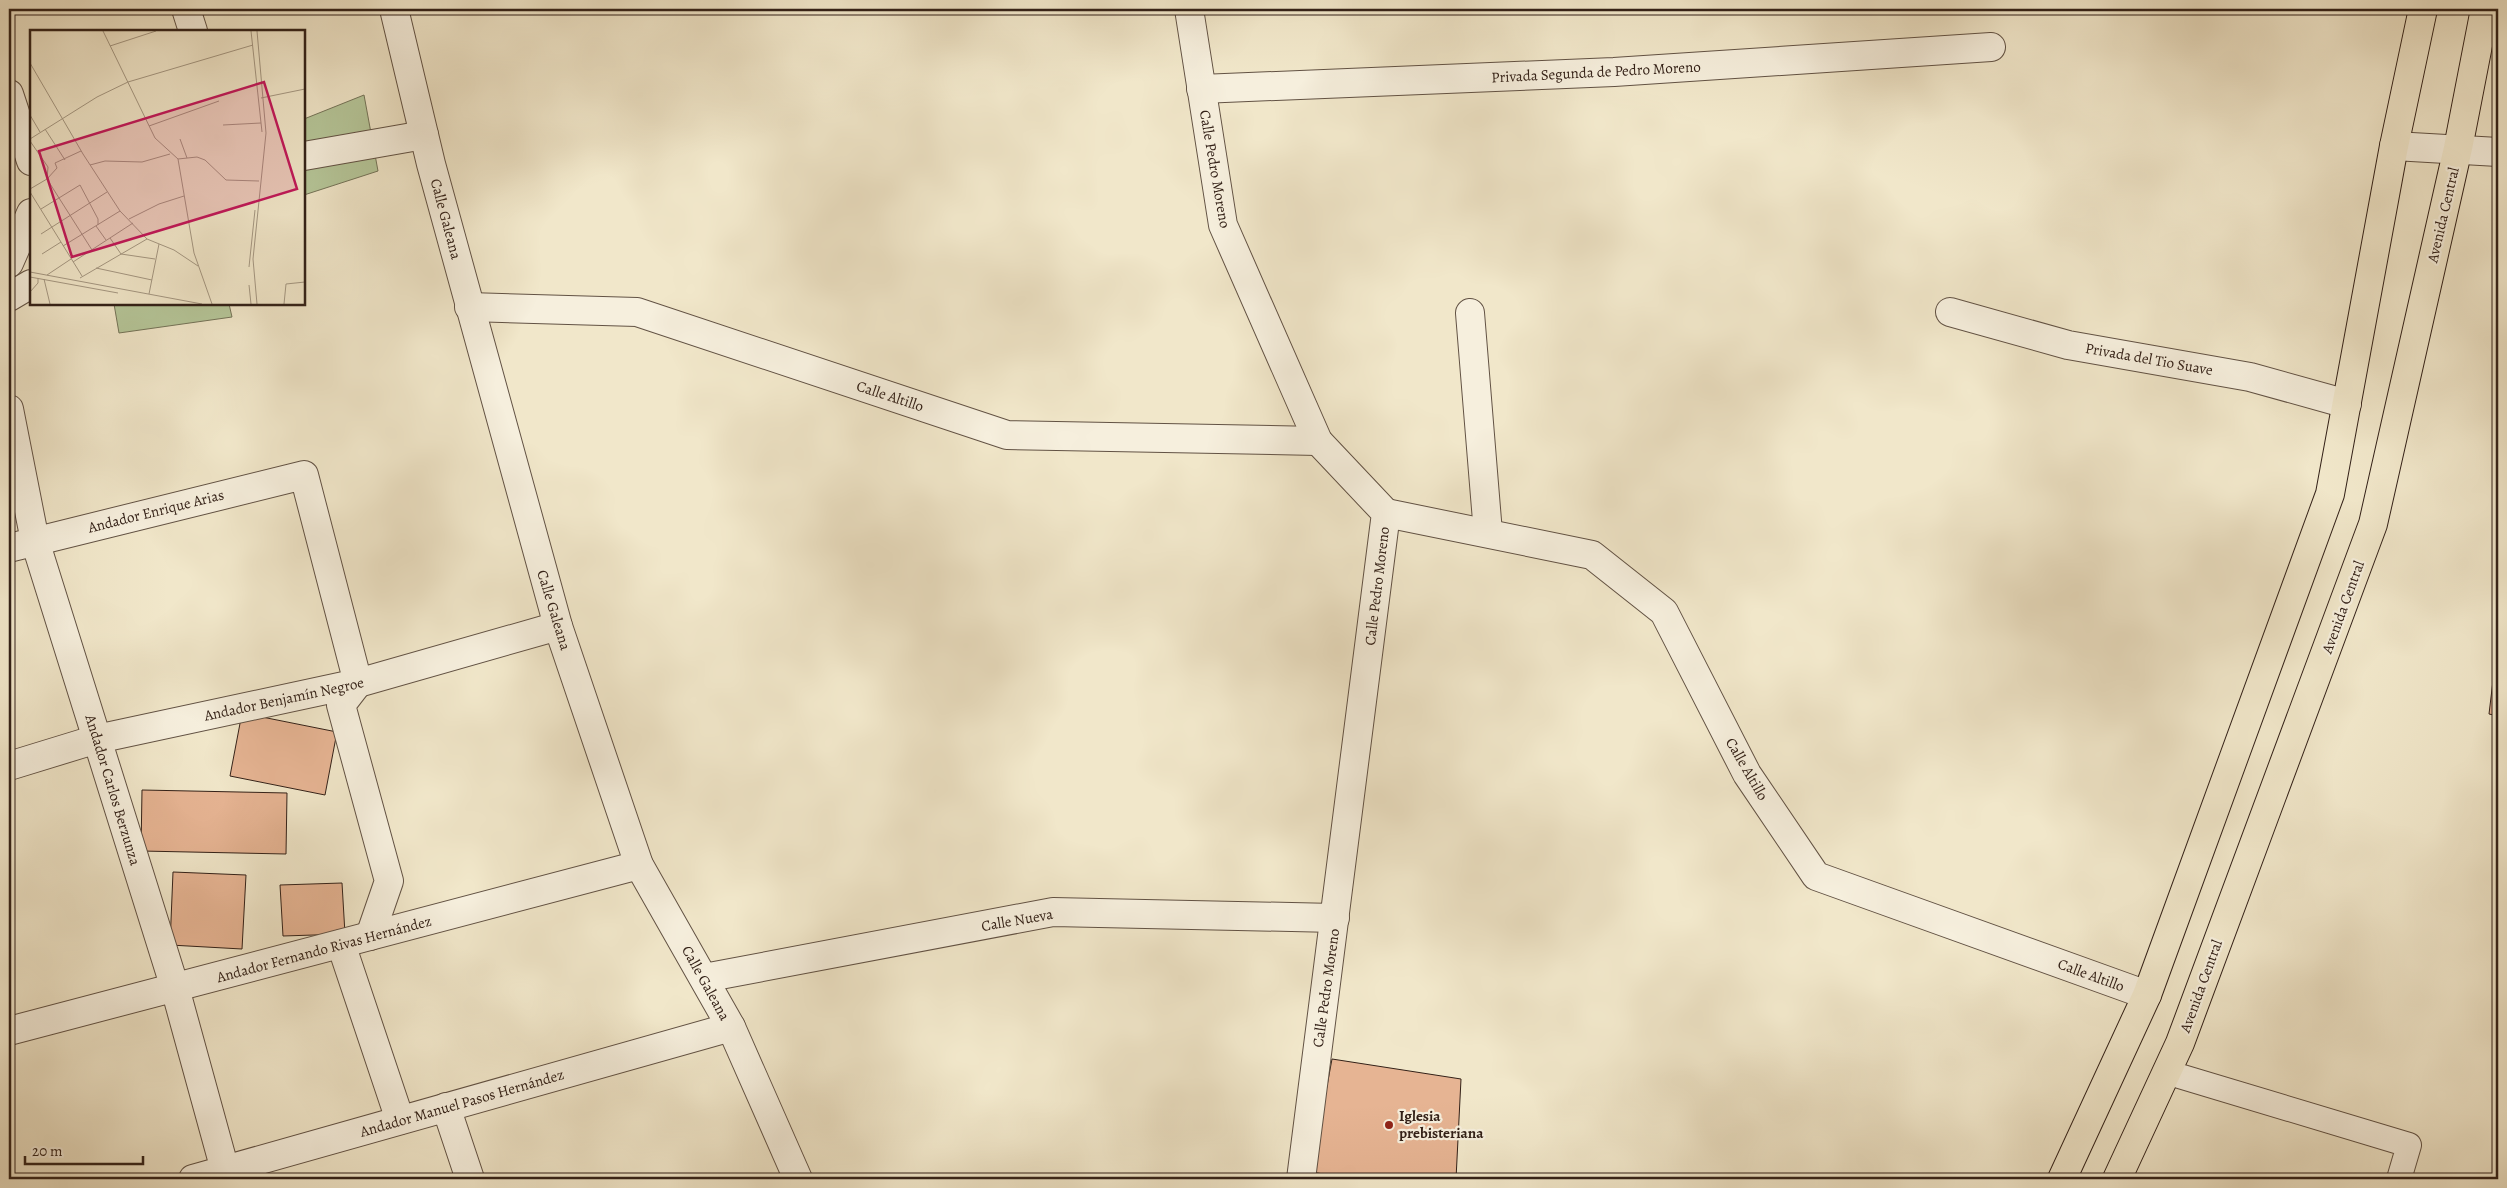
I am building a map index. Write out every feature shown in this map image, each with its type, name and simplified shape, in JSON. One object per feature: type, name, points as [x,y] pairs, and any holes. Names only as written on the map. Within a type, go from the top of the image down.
[{"type":"main road","points":[[2062,1179],[2147,995],[2330,494],[2394,146],[2423,9]]},
{"type":"main road","name":"Avenida Central","points":[[2117,1179],[2187,1024],[2373,524],[2458,148],[2485,9]]},
{"type":"street","points":[[186,9],[193,30]]},
{"type":"street","name":"Calle Galeana","points":[[394,9],[424,135],[558,626],[639,865],[731,1027],[798,1179]]},
{"type":"street","name":"Calle Pedro Moreno","points":[[1189,9],[1223,225],[1318,441],[1386,513],[1301,1179]]},
{"type":"street","name":"Privada Segunda de Pedro Moreno","points":[[1201,89],[1614,72],[1991,48]]},
{"type":"street","points":[[9,94],[30,158]]},
{"type":"street","points":[[305,156],[424,135]]},
{"type":"street","points":[[2394,146],[2458,148],[2498,152]]},
{"type":"street","points":[[9,263],[30,215]]},
{"type":"street","points":[[9,297],[30,285]]},
{"type":"street","name":"Calle Altillo","points":[[470,307],[637,312],[1007,435],[1318,441]]},
{"type":"street","name":"Privada del Tio Suave","points":[[1950,312],[2068,345],[2250,377],[2347,404]]},
{"type":"street","points":[[1470,313],[1488,532]]},
{"type":"street","name":"Andador Carlos Berzunza","points":[[9,409],[35,540],[175,988],[225,1170]]},
{"type":"street","name":"Andador Enrique Arias","points":[[9,548],[35,540],[304,475],[358,684]]},
{"type":"street","name":"Calle Altillo","points":[[1386,513],[1488,532],[1592,555],[1664,612],[1747,774],[1816,876],[2147,995]]},
{"type":"street","name":"Andador Benjamín Negroe","points":[[9,766],[97,739],[358,684],[558,626]]},
{"type":"street","points":[[358,684],[341,705],[389,881],[370,936]]},
{"type":"street","name":"Andador Fernando Rivas Hernández","points":[[9,1031],[639,865]]},
{"type":"street","name":"Calle Nueva","points":[[704,978],[1053,912],[1335,918]]},
{"type":"street","points":[[341,944],[400,1120]]},
{"type":"street","name":"Andador Manuel Pasos Hernández","points":[[193,1179],[731,1027]]},
{"type":"street","points":[[446,1107],[470,1179]]},
{"type":"lane","points":[[2166,1072],[2409,1145],[2399,1179]]},
{"type":"green space","points":[[364,95],[378,171],[305,195],[305,119]]},
{"type":"green space","points":[[114,305],[229,305],[232,317],[119,333]]},
{"type":"building","points":[[2498,639],[2498,716],[2489,714]]},
{"type":"building","points":[[242,713],[337,732],[325,795],[230,776]]},
{"type":"building","points":[[142,790],[287,793],[286,854],[141,851]]},
{"type":"building","points":[[173,872],[246,875],[242,949],[170,945]]},
{"type":"building","points":[[342,883],[345,934],[283,936],[280,885]]},
{"type":"building","name":"Iglesia prebisteriana","points":[[1332,1059],[1461,1079],[1456,1179],[1356,1179],[1311,1172]]},
{"type":"place","name":"Iglesia prebisteriana","points":[[1389,1125]]}]
